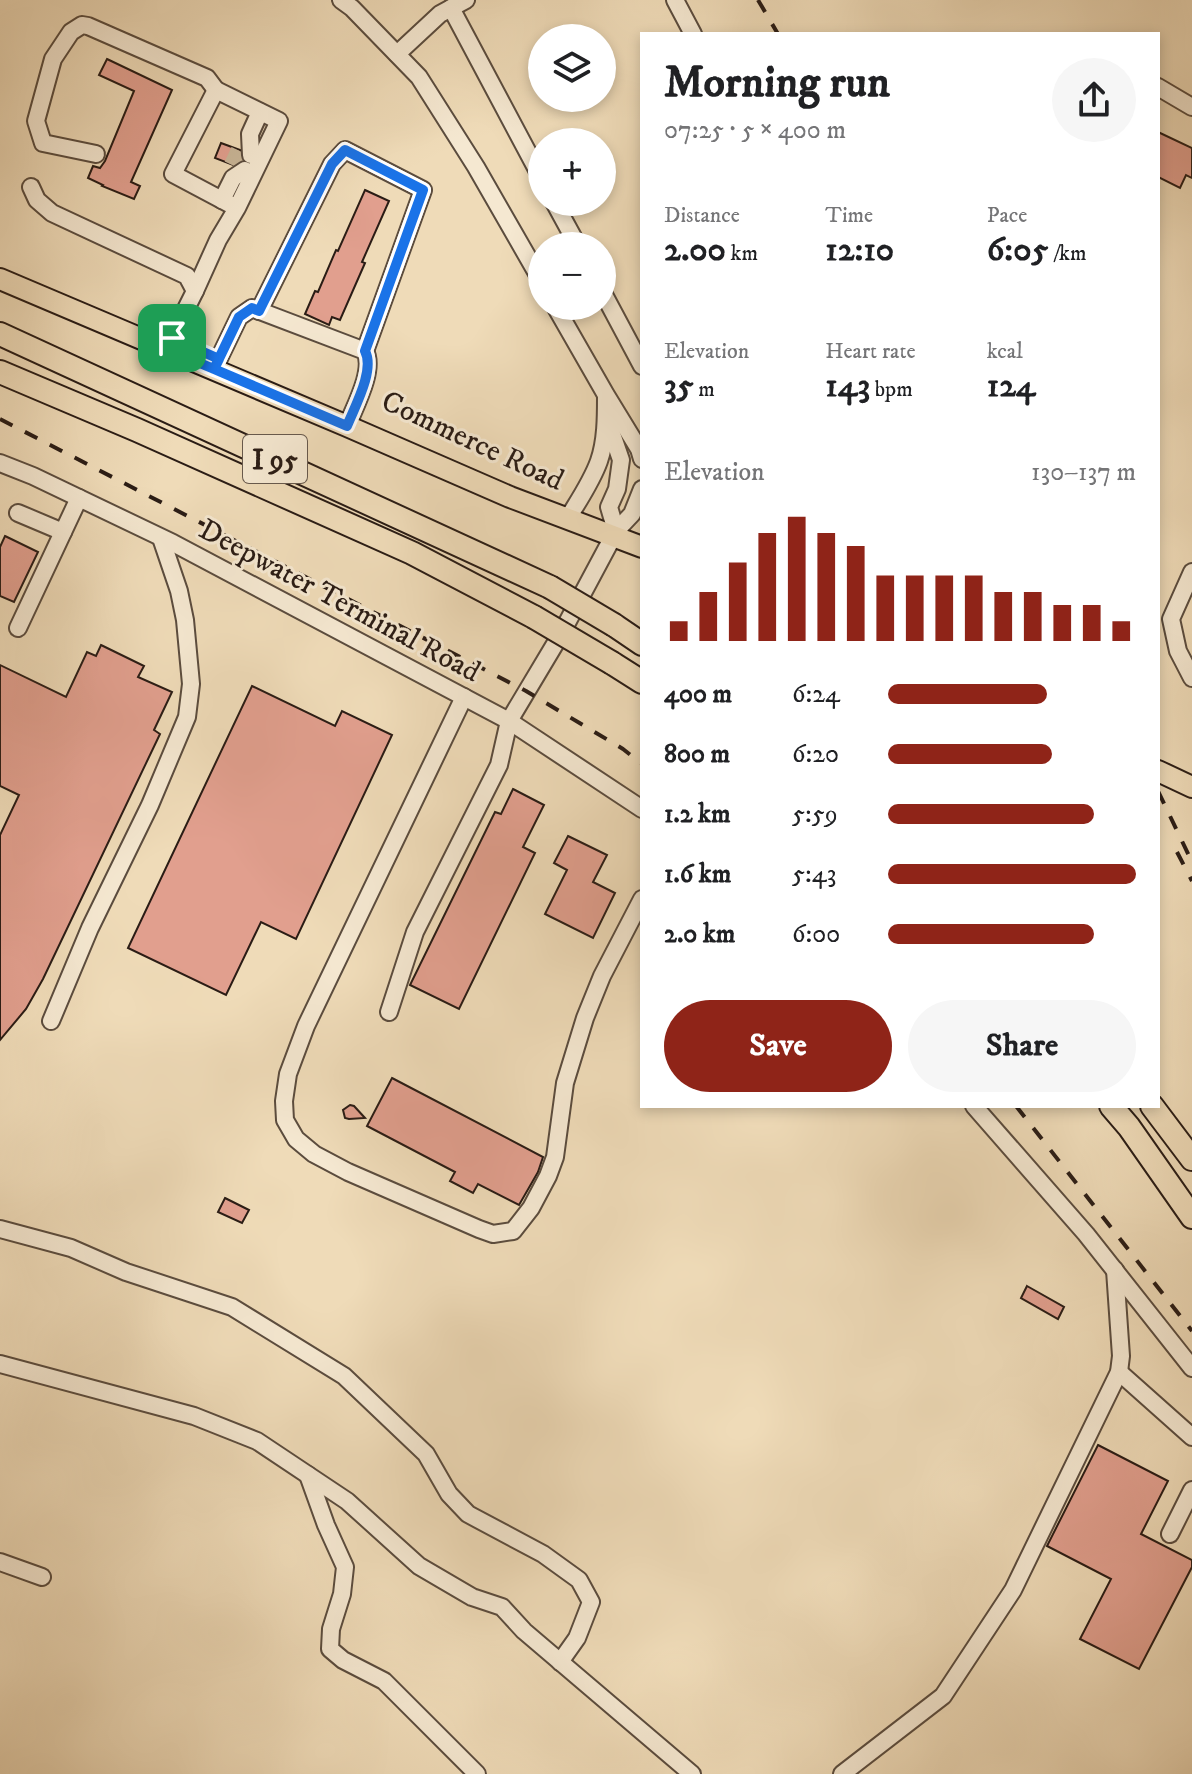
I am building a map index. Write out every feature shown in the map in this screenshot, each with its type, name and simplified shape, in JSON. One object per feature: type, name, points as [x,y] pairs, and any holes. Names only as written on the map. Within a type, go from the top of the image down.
[{"type":"highway","name":"I 95","points":[[0,334],[550,587],[640,643]]},
{"type":"highway","name":"I 95","points":[[0,372],[412,553],[534,617],[640,681]]},
{"type":"highway","points":[[1113,1108],[1192,1217]]},
{"type":"highway","points":[[1154,1108],[1192,1159]]},
{"type":"main road","name":"Commerce Road","points":[[0,265],[169,344]]},
{"type":"main road","name":"Commerce Road","points":[[0,279],[217,364],[349,421],[510,497],[615,533],[640,546]]},
{"type":"main road","points":[[1160,772],[1192,787]]},
{"type":"street","points":[[341,0],[419,77],[528,258]]},
{"type":"street","points":[[397,54],[440,14],[466,0]]},
{"type":"street","points":[[675,0],[692,32]]},
{"type":"street","points":[[451,8],[528,153]]},
{"type":"street","points":[[96,154],[43,143],[36,121],[53,59],[71,32],[82,25],[207,78],[216,90],[279,121],[230,204]]},
{"type":"street","points":[[1160,88],[1192,107]]},
{"type":"street","points":[[216,90],[173,174],[230,204]]},
{"type":"street","points":[[169,344],[218,240],[240,164],[260,112]]},
{"type":"street","points":[[259,311],[332,164],[345,150],[423,190],[365,351],[369,360],[368,371],[349,421]]},
{"type":"street","points":[[31,187],[37,200],[52,213],[187,276],[195,291]]},
{"type":"street","points":[[217,364],[239,317],[252,308],[365,351]]},
{"type":"street","points":[[616,317],[640,362]]},
{"type":"street","points":[[563,320],[640,452]]},
{"type":"street","points":[[568,518],[600,458],[606,395]]},
{"type":"street","points":[[606,419],[621,460],[617,489],[609,507],[615,533]]},
{"type":"street","name":"Deepwater Terminal Road","points":[[0,463],[161,538],[509,721],[640,808]]},
{"type":"street","points":[[389,1012],[415,932],[499,765],[509,721],[561,634],[615,533],[632,514],[640,494]]},
{"type":"street","points":[[18,628],[79,498]]},
{"type":"street","points":[[18,513],[63,532]]},
{"type":"street","points":[[51,1021],[187,717],[191,684],[185,620],[161,538]]},
{"type":"street","points":[[1192,572],[1171,619],[1178,651],[1192,678]]},
{"type":"street","points":[[464,697],[306,1026],[288,1074],[284,1101],[285,1120],[296,1139],[314,1154],[348,1172],[479,1229],[493,1234],[513,1231],[531,1208],[548,1176],[555,1157],[565,1083],[585,1018],[602,976],[640,903]]},
{"type":"street","points":[[976,1108],[1086,1234],[1192,1368]]},
{"type":"street","points":[[0,1229],[71,1248],[126,1272],[232,1307],[344,1376],[426,1454],[449,1494],[468,1514],[543,1554],[579,1580],[591,1602],[577,1638],[560,1662]]},
{"type":"street","points":[[842,1774],[943,1696],[1013,1590],[1119,1372],[1121,1356],[1115,1270]]},
{"type":"street","points":[[0,1364],[194,1416],[257,1441],[347,1501],[419,1566],[472,1597],[502,1607],[524,1631],[692,1774]]},
{"type":"street","points":[[1119,1372],[1192,1437]]},
{"type":"street","points":[[308,1475],[345,1567],[342,1594],[331,1629],[330,1649],[343,1660],[384,1681],[477,1774]]},
{"type":"street","points":[[1170,1534],[1192,1490]]},
{"type":"street","points":[[0,1562],[42,1577]]},
{"type":"building","points":[[107,59],[172,90],[131,182],[140,186],[134,199],[88,178],[93,166],[100,168],[105,161],[134,91],[99,75]]},
{"type":"building","points":[[1160,133],[1192,148],[1192,178],[1186,175],[1180,188],[1160,178]]},
{"type":"building","points":[[221,143],[240,150],[241,160],[233,165],[215,158]]},
{"type":"building","points":[[365,190],[389,201],[340,320],[332,317],[329,325],[305,314]]},
{"type":"building","points":[[5,536],[38,552],[14,602],[0,596],[0,547]]},
{"type":"building","points":[[101,645],[144,666],[138,677],[172,692],[154,730],[160,734],[43,979],[26,1009],[0,1040],[0,835],[19,795],[0,786],[0,665],[66,697],[87,652],[96,656]]},
{"type":"building","points":[[252,686],[335,726],[342,711],[392,735],[296,939],[261,922],[226,995],[128,948]]},
{"type":"building","points":[[513,789],[544,805],[523,847],[535,853],[459,1009],[410,985],[495,812],[501,814]]},
{"type":"building","points":[[568,836],[607,855],[593,882],[615,893],[593,938],[545,914],[567,870],[554,863]]},
{"type":"building","points":[[392,1078],[543,1157],[519,1205],[478,1184],[473,1193],[450,1181],[455,1172],[367,1126]]},
{"type":"building","points":[[350,1105],[365,1118],[345,1118],[343,1110]]},
{"type":"building","points":[[225,1198],[249,1210],[242,1223],[218,1212]]},
{"type":"building","points":[[1027,1286],[1064,1307],[1058,1319],[1021,1298]]},
{"type":"building","points":[[1098,1445],[1168,1481],[1141,1534],[1192,1560],[1192,1567],[1139,1669],[1080,1639],[1111,1579],[1047,1546]]},
{"type":"tunnel","points":[[232,165],[239,150]]},
{"type":"railway","points":[[758,0],[777,32]]},
{"type":"railway","points":[[0,419],[526,691],[640,762]]},
{"type":"railway","points":[[1160,795],[1192,862]]},
{"type":"railway","points":[[1177,852],[1192,881]]},
{"type":"railway","points":[[1018,1108],[1192,1331]]},
{"type":"route","points":[[172,338],[166,349],[214,369],[219,359],[239,317],[252,308],[259,311],[332,164],[345,150],[423,190],[365,351],[369,360],[368,371],[347,426],[214,369],[219,359],[172,338]]}]
